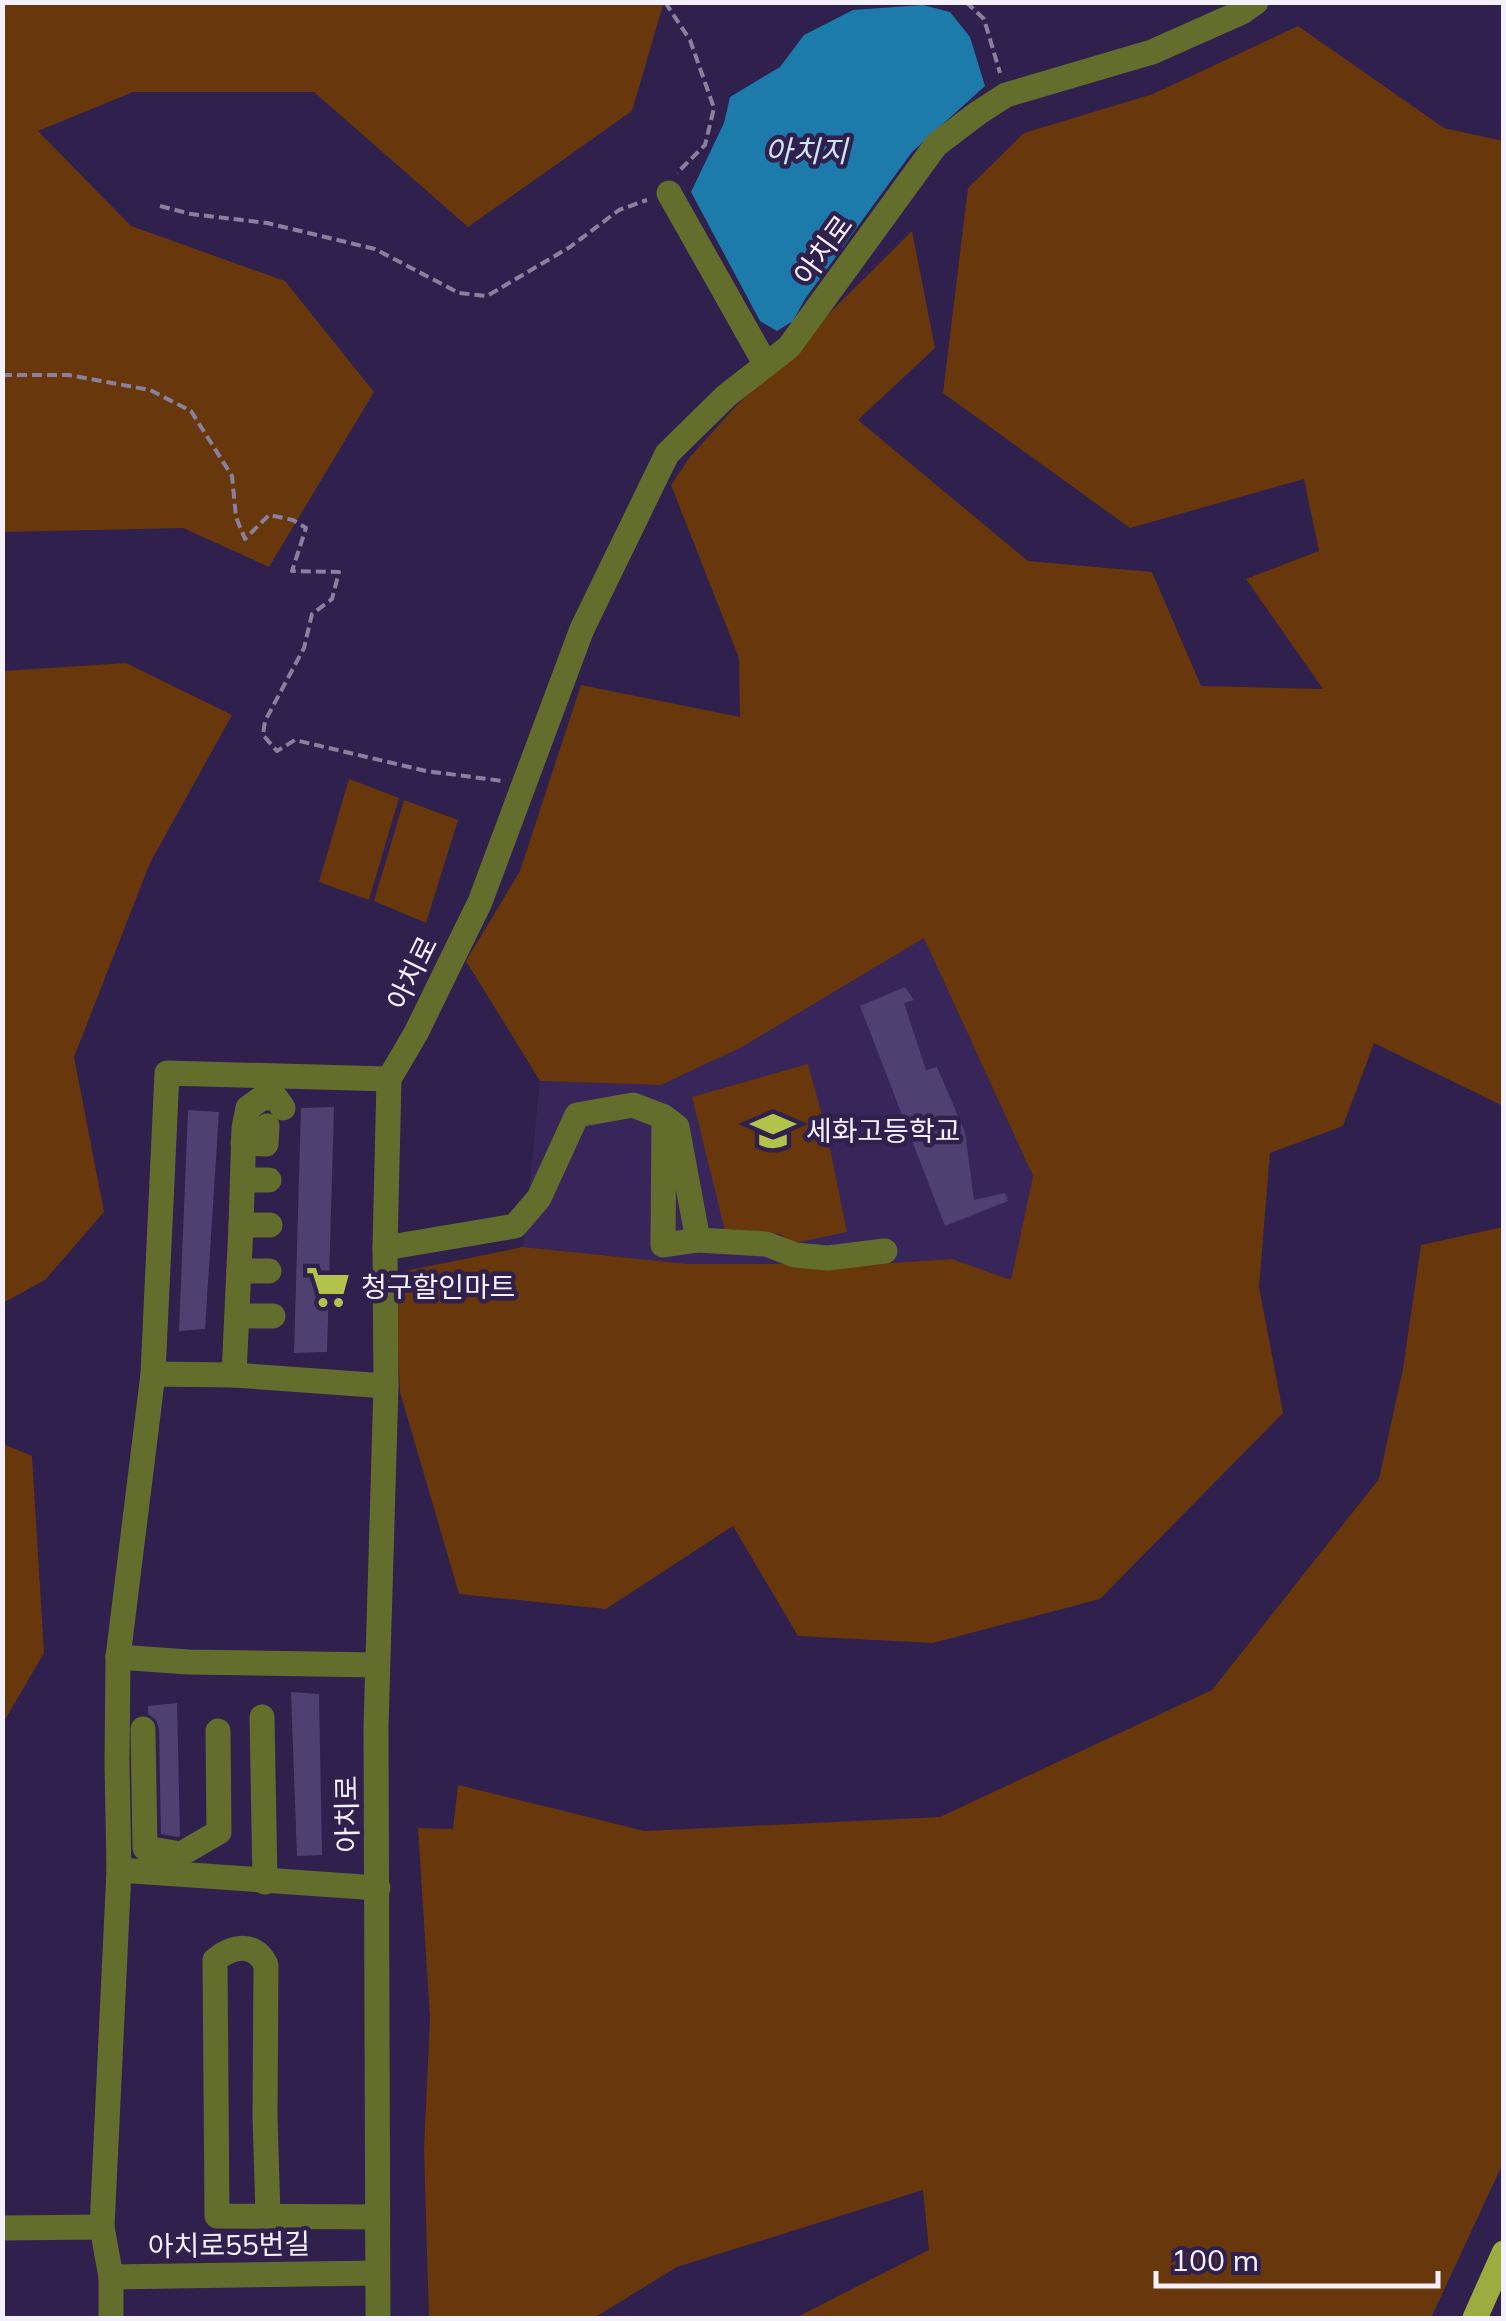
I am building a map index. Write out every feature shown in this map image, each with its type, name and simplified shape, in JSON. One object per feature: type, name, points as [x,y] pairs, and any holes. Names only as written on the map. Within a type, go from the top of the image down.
[{"type":"main road","points":[[1475,2318],[1504,2253]]},
{"type":"street","name":"아치로","points":[[378,2318],[378,1665],[390,1078],[480,902],[582,629],[667,454],[726,396],[789,347],[936,145],[1006,95],[1152,52],[1256,2]]},
{"type":"street","points":[[669,193],[766,365]]},
{"type":"street","name":"아치로55번길","points":[[377,2272],[111,2277],[102,2227],[120,1870],[118,1657],[153,1374],[167,1072],[390,1078]]},
{"type":"street","points":[[234,1375],[241,1225],[256,1180],[244,1143],[248,1108],[262,1098],[276,1098],[275,1117]]},
{"type":"street","points":[[385,1248],[516,1226],[540,1198],[577,1114],[633,1105],[677,1127],[698,1240]]},
{"type":"street","points":[[664,1118],[663,1245],[698,1240],[766,1244],[795,1255],[828,1258],[885,1251]]},
{"type":"street","points":[[241,1225],[270,1225]]},
{"type":"street","points":[[239,1271],[270,1271]]},
{"type":"street","points":[[237,1316],[273,1316]]},
{"type":"street","points":[[153,1374],[234,1375],[386,1386]]},
{"type":"street","points":[[118,1657],[378,1665]]},
{"type":"street","points":[[262,1717],[265,1882]]},
{"type":"street","points":[[143,1730],[145,1848],[181,1854],[218,1832],[218,1731]]},
{"type":"street","points":[[202,1842],[204,1877]]},
{"type":"street","points":[[120,1870],[378,1888]]},
{"type":"street","points":[[268,2216],[266,1965],[253,1949],[238,1949],[215,1960],[217,2216],[377,2217]]},
{"type":"street","points":[[2,2228],[102,2227]]},
{"type":"street","points":[[111,2277],[111,2318]]},
{"type":"path","points":[[160,206],[191,214],[267,223],[375,249],[459,293],[488,296],[570,247],[619,210],[669,193],[678,171],[705,145],[714,108],[690,40],[665,2]]},
{"type":"path","points":[[966,2],[984,19],[1006,95]]},
{"type":"path","points":[[2,376],[69,375],[150,390],[191,411],[232,476],[236,517],[245,539],[268,515],[293,520],[306,528],[292,571],[339,572],[332,599],[312,614],[304,648],[265,721],[263,735],[277,751],[296,740],[426,772],[524,784]]},
{"type":"shaded area","points":[[661,2],[632,111],[468,227],[314,92],[133,92],[38,131],[131,226],[285,281],[374,392],[269,567],[183,528],[3,532],[3,3]]},
{"type":"shaded area","points":[[1298,26],[1444,128],[1503,141],[1503,1106],[1374,1043],[1343,1126],[1270,1153],[1259,1287],[1283,1413],[1100,1599],[933,1643],[798,1636],[733,1526],[606,1609],[459,1594],[400,1392],[395,1273],[523,1247],[688,1264],[832,1267],[952,1259],[1011,1280],[1033,1176],[924,938],[742,1047],[661,1085],[540,1081],[466,961],[520,871],[581,685],[740,717],[739,658],[671,485],[690,457],[737,405],[912,231],[935,348],[858,420],[1028,561],[1152,572],[1201,686],[1323,689],[1246,579],[1319,551],[1304,479],[1130,528],[943,393],[968,188],[1024,133],[1153,94]]},
{"type":"shaded area","points":[[126,663],[232,715],[150,863],[74,1057],[104,1212],[45,1280],[3,1303],[3,671]]},
{"type":"shaded area","points":[[349,779],[399,798],[369,900],[319,882]]},
{"type":"shaded area","points":[[404,800],[458,820],[426,923],[374,901]]},
{"type":"shaded area","name":"세화고등학교","points":[[924,938],[1033,1176],[1011,1281],[952,1259],[832,1267],[688,1264],[523,1247],[540,1081],[661,1085],[742,1047]]},
{"type":"shaded area","points":[[808,1064],[847,1232],[790,1244],[781,1234],[725,1231],[692,1097]]},
{"type":"shaded area","points":[[1503,1227],[1503,2163],[1431,2318],[795,2318],[929,2250],[923,2190],[677,2267],[594,2318],[429,2318],[424,2150],[430,2017],[418,1828],[453,1829],[458,1785],[645,1831],[940,1817],[1212,1690],[1379,1479],[1403,1369],[1421,1245]]},
{"type":"shaded area","points":[[3,1444],[32,1456],[44,1653],[3,1723]]},
{"type":"water","name":"아치지","points":[[923,5],[950,12],[970,37],[985,86],[912,152],[793,321],[777,331],[760,321],[691,192],[724,123],[730,97],[780,67],[804,35],[853,10]]},
{"type":"building","points":[[905,987],[914,1000],[904,1003],[926,1070],[937,1067],[965,1132],[974,1200],[1005,1193],[1008,1201],[945,1226],[860,1006]]},
{"type":"building","points":[[334,1107],[327,1352],[294,1353],[301,1108]]},
{"type":"building","points":[[188,1110],[219,1112],[205,1329],[179,1331]]},
{"type":"building","points":[[291,1692],[319,1694],[322,1855],[297,1856]]},
{"type":"building","points":[[177,1703],[178,1837],[161,1834],[159,1729],[148,1714],[148,1706]]},
{"type":"place","name":"세화고등학교","points":[[773,1131]]},
{"type":"place","name":"청구할인마트","points":[[328,1287]]}]
